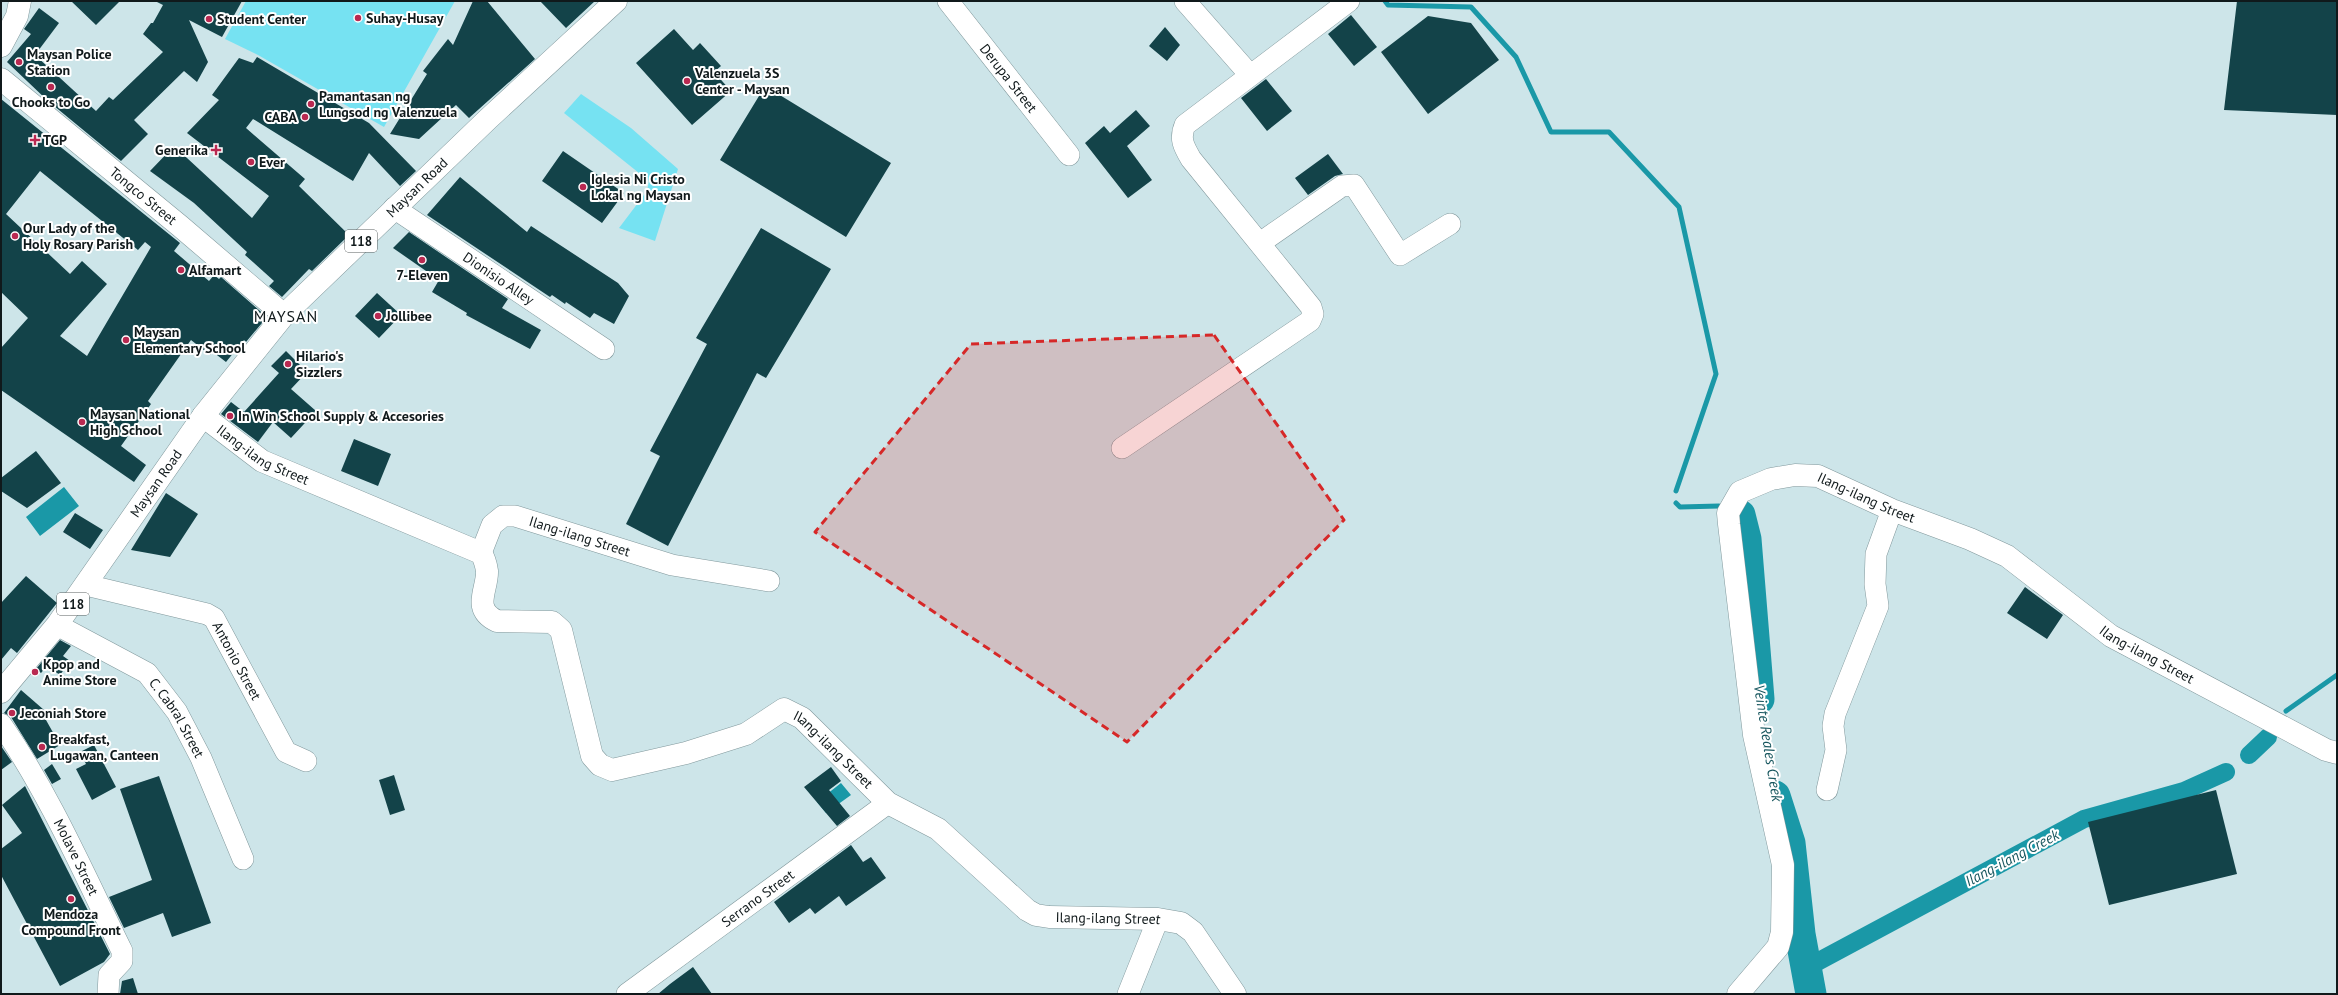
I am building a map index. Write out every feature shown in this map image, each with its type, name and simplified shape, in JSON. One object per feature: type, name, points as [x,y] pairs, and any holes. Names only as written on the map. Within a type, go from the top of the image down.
[{"type":"street","points":[[1,46],[17,16],[20,1]]},
{"type":"street","name":"Maysan Road","points":[[1,692],[90,586],[203,416],[284,315],[394,208],[616,1]]},
{"type":"street","name":"Derupa Street","points":[[948,1],[1069,155]]},
{"type":"street","points":[[1185,1],[1250,75]]},
{"type":"street","points":[[1122,448],[1310,321],[1313,314],[1311,307],[1191,159],[1182,143],[1182,134],[1185,125],[1349,1]]},
{"type":"street","name":"Tongco Street","points":[[1,79],[180,226],[284,315]]},
{"type":"street","points":[[1260,243],[1342,186],[1348,185],[1354,185],[1400,255],[1450,224]]},
{"type":"street","name":"Dionisio Alley","points":[[394,208],[604,349]]},
{"type":"street","name":"Ilang-ilang Street","points":[[203,416],[262,461],[481,553],[485,560],[487,572],[482,595],[482,603],[492,618],[497,621],[552,622],[561,630],[592,756],[600,765],[612,770],[686,753],[746,734],[784,709],[802,718],[888,803],[938,829],[1016,902],[1036,915],[1158,919],[1181,923],[1193,932],[1235,994]]},
{"type":"street","name":"Ilang-ilang Street","points":[[1738,994],[1778,947],[1782,932],[1783,866],[1754,735],[1728,513],[1740,492],[1771,479],[1795,475],[1818,476],[1892,510],[1970,538],[2007,556],[2111,636],[2326,750],[2337,753]]},
{"type":"street","points":[[1827,790],[1836,750],[1833,726],[1835,714],[1878,606],[1875,584],[1876,554],[1892,510]]},
{"type":"street","name":"Ilang-ilang Street","points":[[481,553],[492,524],[503,516],[515,516],[672,565],[770,581]]},
{"type":"street","name":"Antonio Street","points":[[90,586],[207,614],[214,618],[286,752],[306,761]]},
{"type":"street","name":"C. Cabral Street","points":[[57,625],[147,673],[176,712],[201,758],[243,859]]},
{"type":"street","name":"Molave Street","points":[[1,724],[20,752],[54,811],[122,951],[122,961],[109,975],[108,994]]},
{"type":"street","name":"Serrano Street","points":[[627,994],[888,803]]},
{"type":"street","points":[[1128,994],[1158,919]]},
{"type":"highlighted area","points":[[1214,335],[1344,520],[1127,742],[815,532],[971,344]]},
{"type":"shaded area","points":[[246,1],[455,1],[384,127],[258,55],[225,39]]},
{"type":"shaded area","points":[[581,94],[631,128],[678,169],[655,241],[619,228],[647,191],[649,181],[564,113]]},
{"type":"shaded area","points":[[64,487],[79,506],[40,536],[26,517]]},
{"type":"shaded area","points":[[841,783],[851,795],[826,813],[817,802]]},
{"type":"building","points":[[71,1],[120,1],[96,25]]},
{"type":"building","points":[[155,1],[242,1],[222,37],[189,20],[208,62],[197,82],[184,71],[134,120],[148,134],[121,161],[48,101],[7,62],[31,34],[24,29],[39,8],[59,23],[35,55],[96,111],[109,97],[113,100],[163,52],[143,34],[151,23],[153,23],[163,5]]},
{"type":"building","points":[[473,1],[487,1],[535,59],[469,118],[456,105],[419,139],[390,134],[427,74],[423,71],[448,39],[453,45]]},
{"type":"building","points":[[540,1],[595,1],[566,28]]},
{"type":"building","points":[[2237,1],[2337,1],[2337,115],[2224,110]]},
{"type":"building","points":[[1351,15],[1377,47],[1354,66],[1328,34]]},
{"type":"building","points":[[1428,16],[1471,23],[1499,60],[1428,114],[1381,52]]},
{"type":"building","points":[[1165,27],[1180,45],[1167,61],[1149,46]]},
{"type":"building","name":"Valenzuela 3S Center - Maysan","points":[[674,29],[693,50],[700,43],[721,66],[714,72],[731,91],[692,125],[636,63]]},
{"type":"building","points":[[257,57],[369,123],[416,171],[400,186],[369,153],[353,181],[253,119],[246,128],[305,179],[299,186],[349,235],[312,271],[309,269],[282,297],[269,286],[274,281],[245,255],[247,252],[194,203],[150,171],[174,146],[252,218],[269,196],[187,133],[219,100],[212,95],[239,58],[253,63]]},
{"type":"building","points":[[1266,79],[1292,111],[1267,131],[1241,98]]},
{"type":"building","points":[[765,86],[891,163],[846,237],[720,160]]},
{"type":"building","points":[[1,99],[180,243],[174,251],[209,281],[214,275],[219,279],[221,277],[267,317],[246,342],[244,340],[226,362],[213,352],[210,355],[191,340],[148,401],[151,404],[121,446],[146,465],[134,482],[1,390],[1,348],[28,318],[1,292]],"holes":[[[40,171],[138,250],[145,242],[151,247],[87,356],[60,336],[107,284],[82,261],[70,274],[6,214]]]},
{"type":"building","points":[[1136,110],[1150,126],[1127,146],[1152,180],[1128,198],[1085,143],[1104,126],[1110,133]]},
{"type":"building","name":"Iglesia Ni Cristo Lokal ng Maysan","points":[[563,151],[624,193],[602,223],[542,181]]},
{"type":"building","points":[[1328,154],[1343,174],[1335,176],[1308,195],[1295,178]]},
{"type":"building","points":[[460,177],[527,232],[531,226],[618,283],[629,296],[614,324],[594,313],[590,318],[566,302],[565,304],[552,295],[550,297],[427,215]]},
{"type":"building","points":[[761,228],[831,269],[766,378],[757,373],[668,546],[626,524],[660,456],[650,451],[707,344],[696,338]]},
{"type":"building","points":[[409,232],[508,299],[502,308],[541,330],[530,349],[466,315],[467,313],[432,292],[439,280],[393,248]]},
{"type":"building","name":"Jollibee","points":[[377,293],[401,315],[379,338],[355,316]]},
{"type":"building","points":[[286,351],[307,372],[291,389],[316,411],[291,438],[273,422],[258,442],[221,414],[231,402],[244,412],[279,373],[271,366]]},
{"type":"building","points":[[354,439],[391,454],[378,486],[341,471]]},
{"type":"building","points":[[36,451],[61,483],[27,508],[1,491],[1,478]]},
{"type":"building","points":[[166,493],[198,514],[170,557],[131,550]]},
{"type":"building","points":[[75,513],[103,530],[90,549],[63,532]]},
{"type":"building","points":[[26,576],[57,603],[17,653],[11,648],[1,660],[1,603]]},
{"type":"building","points":[[2025,587],[2063,615],[2047,639],[2007,613]]},
{"type":"building","points":[[60,640],[71,646],[63,656],[70,661],[60,675],[47,666],[41,673],[36,669]]},
{"type":"building","points":[[21,690],[51,716],[46,720],[60,745],[37,759],[11,717],[4,713]]},
{"type":"building","points":[[94,745],[116,787],[92,800],[76,769],[86,764],[80,752]]},
{"type":"building","points":[[1,746],[12,762],[1,770]]},
{"type":"building","points":[[52,764],[61,779],[52,784],[44,770]]},
{"type":"building","points":[[831,767],[841,781],[829,790],[850,816],[837,826],[804,787]]},
{"type":"building","points":[[394,775],[405,810],[390,815],[379,780]]},
{"type":"building","points":[[159,776],[211,923],[172,937],[163,913],[124,928],[109,897],[152,880],[120,789]]},
{"type":"building","points":[[25,786],[110,954],[104,962],[60,986],[1,875],[1,849],[22,833],[2,805]]},
{"type":"building","points":[[2216,790],[2237,874],[2109,905],[2088,822]]},
{"type":"building","points":[[851,845],[863,862],[871,857],[886,878],[846,906],[839,896],[815,914],[810,908],[789,923],[774,902]]},
{"type":"building","points":[[693,967],[712,994],[658,994],[670,984]]},
{"type":"building","points":[[133,978],[138,994],[120,994],[122,981]]},
{"type":"waterway","points":[[1385,1],[1388,5],[1471,7],[1516,57],[1551,132],[1609,132],[1679,207],[1716,374],[1676,491]]},
{"type":"waterway","points":[[1676,503],[1680,507],[1719,506]]},
{"type":"waterway","name":"Veinte Reales Creek","points":[[1740,515],[1746,539],[1759,699]]},
{"type":"waterway","name":"Ilang-ilang Creek","points":[[2286,711],[2337,675]]},
{"type":"waterway","name":"Ilang-ilang Creek","points":[[2249,755],[2268,737]]},
{"type":"waterway","name":"Ilang-ilang Creek","points":[[1806,968],[2084,819],[2184,791],[2226,772]]},
{"type":"waterway","name":"Veinte Reales Creek","points":[[1775,796],[1790,843],[1800,934],[1811,994]]},
{"type":"place","name":"Suhay-Husay","points":[[358,18]]},
{"type":"place","name":"Student Center","points":[[209,19]]},
{"type":"place","name":"Maysan Police Station","points":[[19,62]]},
{"type":"place","name":"Valenzuela 3S Center - Maysan","points":[[687,81]]},
{"type":"place","name":"Chooks to Go","points":[[51,87]]},
{"type":"place","name":"Pamantasan ng Lungsod ng Valenzuela","points":[[311,104]]},
{"type":"place","name":"CABA","points":[[305,117]]},
{"type":"place","name":"TGP","points":[[35,140]]},
{"type":"place","name":"Generika","points":[[216,150]]},
{"type":"place","name":"Ever","points":[[251,162]]},
{"type":"place","name":"Iglesia Ni Cristo Lokal ng Maysan","points":[[583,187]]},
{"type":"place","name":"Our Lady of the Holy Rosary Parish","points":[[15,236]]},
{"type":"place","name":"7-Eleven","points":[[422,260]]},
{"type":"place","name":"Alfamart","points":[[181,270]]},
{"type":"place","name":"Jollibee","points":[[378,316]]},
{"type":"place","name":"Maysan Elementary School","points":[[126,340]]},
{"type":"place","name":"Hilario's Sizzlers","points":[[288,364]]},
{"type":"place","name":"In Win School Supply & Accesories","points":[[230,416]]},
{"type":"place","name":"Maysan National High School","points":[[82,422]]},
{"type":"place","name":"Kpop and Anime Store","points":[[35,672]]},
{"type":"place","name":"Jeconiah Store","points":[[12,713]]},
{"type":"place","name":"Breakfast, Lugawan, Canteen","points":[[42,747]]},
{"type":"place","name":"Mendoza Compound Front","points":[[71,899]]},
{"type":"district","name":"MAYSAN","points":[[286,316]]}]
